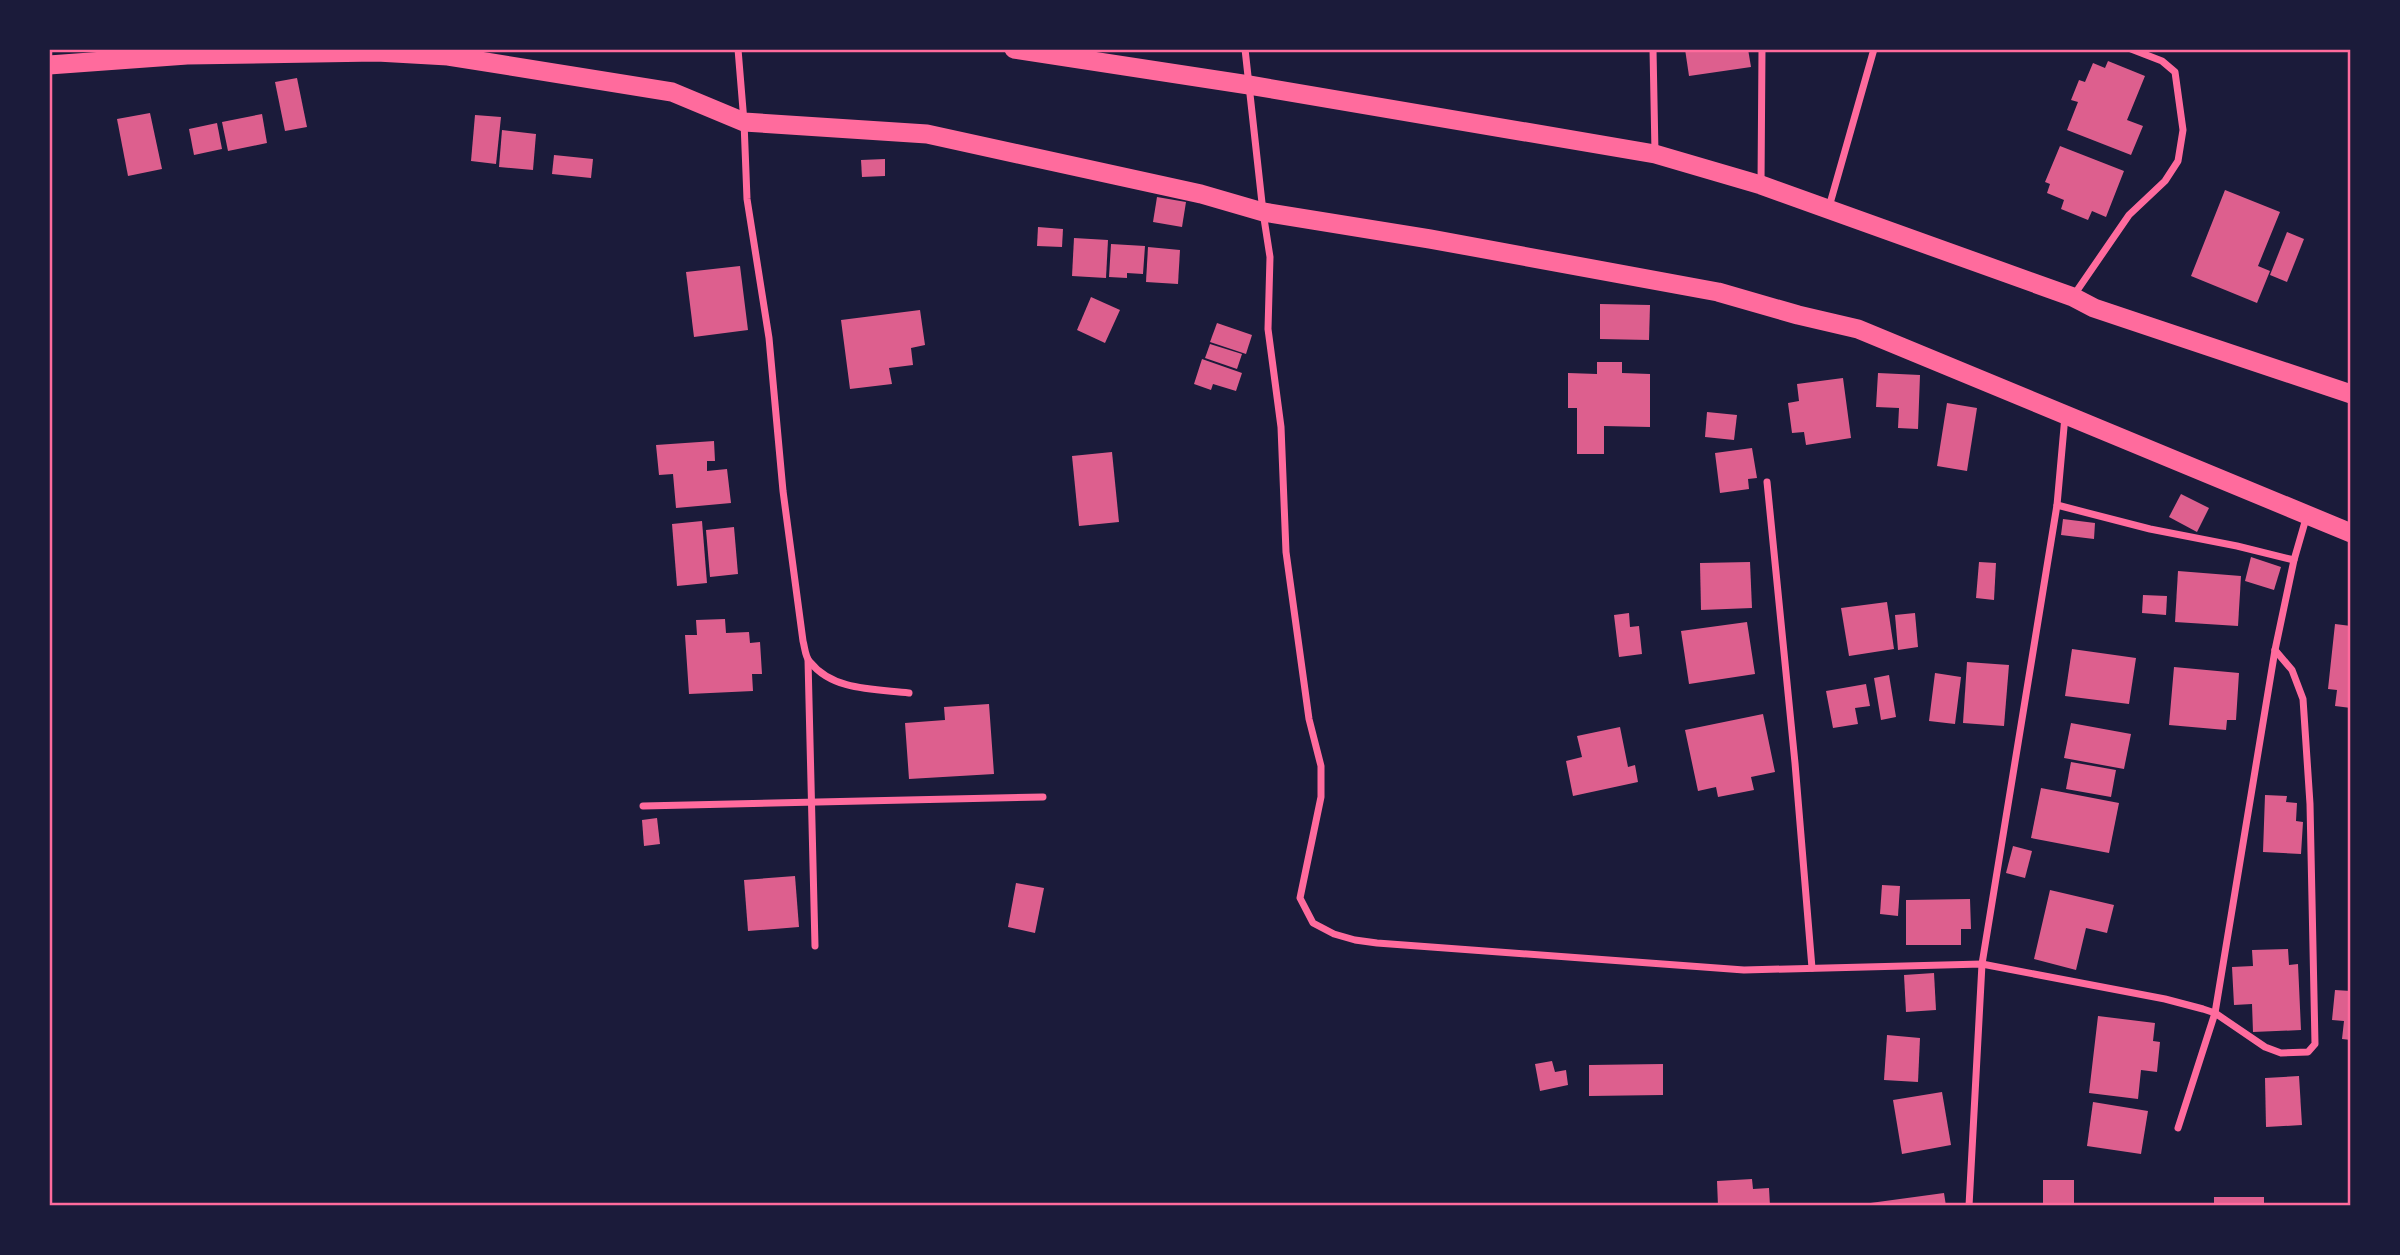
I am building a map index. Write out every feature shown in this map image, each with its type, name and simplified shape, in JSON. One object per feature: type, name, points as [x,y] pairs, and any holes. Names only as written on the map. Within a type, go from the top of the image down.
[{"type":"highway","points":[[1014,49],[1250,85],[1655,154],[1761,185],[2073,297],[2094,307],[2351,394]]},
{"type":"highway","points":[[49,65],[200,55],[377,52],[448,56],[672,92],[744,122],[927,134],[1201,194],[1263,212],[1430,239],[1718,292],[1858,329],[2351,533]]},
{"type":"street","points":[[738,49],[747,200],[769,338],[783,491],[803,641],[808,660],[815,946]]},
{"type":"street","points":[[1245,49],[1270,257],[1268,329],[1282,427],[1286,552],[1309,719],[1321,766],[1321,797],[1300,898],[1313,923],[1334,934],[1377,943],[1744,970],[1982,964],[2165,999],[2215,1013],[2265,1047],[2281,1052],[2308,1052],[2315,1044],[2310,818],[2303,699],[2292,670],[2276,650]]},
{"type":"street","points":[[1653,49],[1655,154]]},
{"type":"street","points":[[1761,185],[1762,49]]},
{"type":"street","points":[[1828,210],[1874,49]]},
{"type":"street","points":[[2073,297],[2129,215],[2165,181],[2178,161],[2183,130],[2175,72],[2162,61],[2131,49]]},
{"type":"street","points":[[1969,1206],[1982,964],[2057,505],[2065,413]]},
{"type":"street","points":[[1767,482],[1812,968]]},
{"type":"street","points":[[2057,505],[2150,529],[2294,560]]},
{"type":"street","points":[[2178,1128],[2215,1013],[2276,650],[2294,560],[2307,514]]},
{"type":"street","points":[[808,660],[824,675],[848,686],[909,693]]},
{"type":"street","points":[[643,806],[1043,797]]},
{"type":"building","points":[[1685,49],[1748,49],[1751,67],[1689,76]]},
{"type":"building","points":[[2108,61],[2145,76],[2127,120],[2143,126],[2131,155],[2067,130],[2078,102],[2071,100],[2079,80],[2085,82],[2093,63],[2105,68]]},
{"type":"building","points":[[297,78],[307,127],[285,131],[275,82]]},
{"type":"building","points":[[150,113],[162,169],[128,176],[117,119]]},
{"type":"building","points":[[262,114],[267,143],[228,151],[222,122]]},
{"type":"building","points":[[475,115],[501,117],[496,164],[471,161]]},
{"type":"building","points":[[217,123],[222,149],[194,155],[189,129]]},
{"type":"building","points":[[502,130],[536,134],[533,170],[499,167]]},
{"type":"building","points":[[2060,146],[2124,171],[2106,217],[2092,211],[2088,220],[2061,209],[2064,200],[2047,193],[2050,184],[2045,182]]},
{"type":"building","points":[[554,155],[593,159],[591,178],[552,174]]},
{"type":"building","points":[[885,159],[885,176],[862,177],[861,160]]},
{"type":"building","points":[[2225,190],[2280,212],[2258,266],[2270,271],[2257,303],[2191,276]]},
{"type":"building","points":[[1157,197],[1186,202],[1182,227],[1153,222]]},
{"type":"building","points":[[1038,227],[1063,229],[1062,247],[1037,246]]},
{"type":"building","points":[[2287,232],[2304,239],[2287,282],[2270,275]]},
{"type":"building","points":[[1074,238],[1108,240],[1106,278],[1072,276]]},
{"type":"building","points":[[1111,244],[1145,246],[1143,274],[1127,273],[1127,278],[1109,277]]},
{"type":"building","points":[[1148,247],[1180,250],[1178,284],[1146,282]]},
{"type":"building","points":[[740,266],[748,330],[694,337],[686,272]]},
{"type":"building","points":[[1091,297],[1120,310],[1105,343],[1077,330]]},
{"type":"building","points":[[1600,304],[1650,305],[1649,340],[1600,339]]},
{"type":"building","points":[[920,310],[925,345],[911,348],[913,365],[889,368],[892,384],[850,389],[841,320]]},
{"type":"building","points":[[1217,323],[1252,335],[1246,354],[1210,342]]},
{"type":"building","points":[[1210,344],[1242,354],[1237,369],[1205,358]]},
{"type":"building","points":[[1202,359],[1242,373],[1236,391],[1213,384],[1211,390],[1194,384]]},
{"type":"building","points":[[1597,362],[1622,362],[1622,373],[1650,374],[1650,427],[1604,426],[1604,454],[1577,454],[1577,408],[1568,408],[1568,373],[1597,374]]},
{"type":"building","points":[[1878,373],[1920,375],[1918,429],[1898,428],[1899,408],[1876,407]]},
{"type":"building","points":[[1843,378],[1851,438],[1806,445],[1804,432],[1792,433],[1788,403],[1799,401],[1797,384]]},
{"type":"building","points":[[1947,403],[1977,408],[1967,471],[1937,466]]},
{"type":"building","points":[[1707,412],[1737,415],[1734,440],[1705,437]]},
{"type":"building","points":[[714,441],[715,461],[707,461],[707,471],[727,469],[731,503],[676,508],[673,474],[659,475],[656,445]]},
{"type":"building","points":[[1752,448],[1757,478],[1748,479],[1749,489],[1720,493],[1715,453]]},
{"type":"building","points":[[1112,452],[1119,522],[1079,526],[1072,456]]},
{"type":"building","points":[[2181,494],[2209,508],[2197,532],[2169,517]]},
{"type":"building","points":[[2063,519],[2095,523],[2094,539],[2061,535]]},
{"type":"building","points":[[702,521],[707,583],[677,586],[672,524]]},
{"type":"building","points":[[734,527],[738,574],[710,577],[706,530]]},
{"type":"building","points":[[2251,557],[2281,567],[2274,590],[2245,581]]},
{"type":"building","points":[[1750,562],[1752,608],[1701,610],[1700,563]]},
{"type":"building","points":[[1979,562],[1996,563],[1994,600],[1976,598]]},
{"type":"building","points":[[2178,571],[2241,576],[2238,626],[2175,622]]},
{"type":"building","points":[[2143,595],[2167,596],[2166,615],[2142,613]]},
{"type":"building","points":[[1887,602],[1894,649],[1849,656],[1841,608]]},
{"type":"building","points":[[1629,613],[1630,627],[1639,626],[1642,654],[1619,657],[1614,615]]},
{"type":"building","points":[[1915,613],[1918,647],[1898,650],[1895,615]]},
{"type":"building","points":[[725,619],[726,633],[749,632],[750,643],[760,642],[762,674],[752,674],[753,691],[689,694],[685,635],[697,635],[696,620]]},
{"type":"building","points":[[1747,622],[1755,674],[1689,684],[1681,631]]},
{"type":"building","points":[[2335,624],[2351,626],[2351,708],[2335,706],[2337,690],[2328,689]]},
{"type":"building","points":[[2072,649],[2136,658],[2129,704],[2065,696]]},
{"type":"building","points":[[1967,662],[2009,665],[2004,726],[1963,723]]},
{"type":"building","points":[[2174,667],[2239,673],[2236,720],[2227,720],[2226,730],[2169,725]]},
{"type":"building","points":[[1935,673],[1961,677],[1955,724],[1929,721]]},
{"type":"building","points":[[1889,675],[1896,717],[1881,720],[1874,678]]},
{"type":"building","points":[[1866,684],[1870,706],[1855,708],[1858,724],[1833,728],[1826,691]]},
{"type":"building","points":[[989,704],[994,774],[909,779],[905,723],[945,720],[944,707]]},
{"type":"building","points":[[1763,714],[1775,772],[1751,777],[1754,790],[1718,797],[1716,787],[1698,791],[1685,730]]},
{"type":"building","points":[[2071,723],[2131,734],[2124,769],[2064,758]]},
{"type":"building","points":[[1620,727],[1628,767],[1635,765],[1638,782],[1573,796],[1566,761],[1582,757],[1577,736]]},
{"type":"building","points":[[2071,762],[2116,770],[2111,797],[2066,789]]},
{"type":"building","points":[[2041,788],[2119,803],[2109,853],[2031,838]]},
{"type":"building","points":[[2265,795],[2287,796],[2286,802],[2297,803],[2296,821],[2303,822],[2301,854],[2263,852]]},
{"type":"building","points":[[657,818],[660,844],[644,846],[642,820]]},
{"type":"building","points":[[2013,846],[2032,851],[2025,878],[2006,873]]},
{"type":"building","points":[[795,876],[799,927],[748,931],[744,880]]},
{"type":"building","points":[[1016,883],[1044,888],[1035,933],[1008,927]]},
{"type":"building","points":[[1882,885],[1900,886],[1898,916],[1880,914]]},
{"type":"building","points":[[2050,890],[2114,905],[2107,933],[2086,928],[2076,970],[2034,959]]},
{"type":"building","points":[[1970,899],[1971,929],[1961,929],[1961,945],[1906,945],[1906,900]]},
{"type":"building","points":[[2288,949],[2289,965],[2298,964],[2301,1030],[2253,1032],[2252,1004],[2234,1005],[2232,967],[2253,966],[2252,950]]},
{"type":"building","points":[[1934,973],[1936,1010],[1906,1012],[1904,975]]},
{"type":"building","points":[[2335,990],[2351,991],[2351,1040],[2342,1039],[2344,1021],[2332,1020]]},
{"type":"building","points":[[2098,1016],[2155,1023],[2153,1041],[2160,1042],[2157,1072],[2141,1070],[2138,1099],[2089,1093]]},
{"type":"building","points":[[1887,1035],[1920,1038],[1918,1082],[1884,1080]]},
{"type":"building","points":[[1552,1061],[1555,1072],[1566,1070],[1568,1085],[1540,1091],[1535,1064]]},
{"type":"building","points":[[1663,1064],[1663,1095],[1589,1096],[1589,1065]]},
{"type":"building","points":[[2299,1076],[2302,1125],[2266,1127],[2265,1078]]},
{"type":"building","points":[[1942,1092],[1951,1145],[1902,1154],[1893,1100]]},
{"type":"building","points":[[2093,1102],[2148,1111],[2141,1154],[2087,1146]]},
{"type":"building","points":[[1752,1179],[1753,1189],[1769,1188],[1770,1206],[1718,1206],[1717,1181]]},
{"type":"building","points":[[2043,1180],[2074,1180],[2074,1206],[2043,1206]]},
{"type":"building","points":[[1944,1193],[1946,1206],[1863,1206],[1863,1204]]},
{"type":"building","points":[[2214,1197],[2264,1197],[2264,1206],[2214,1206]]}]
